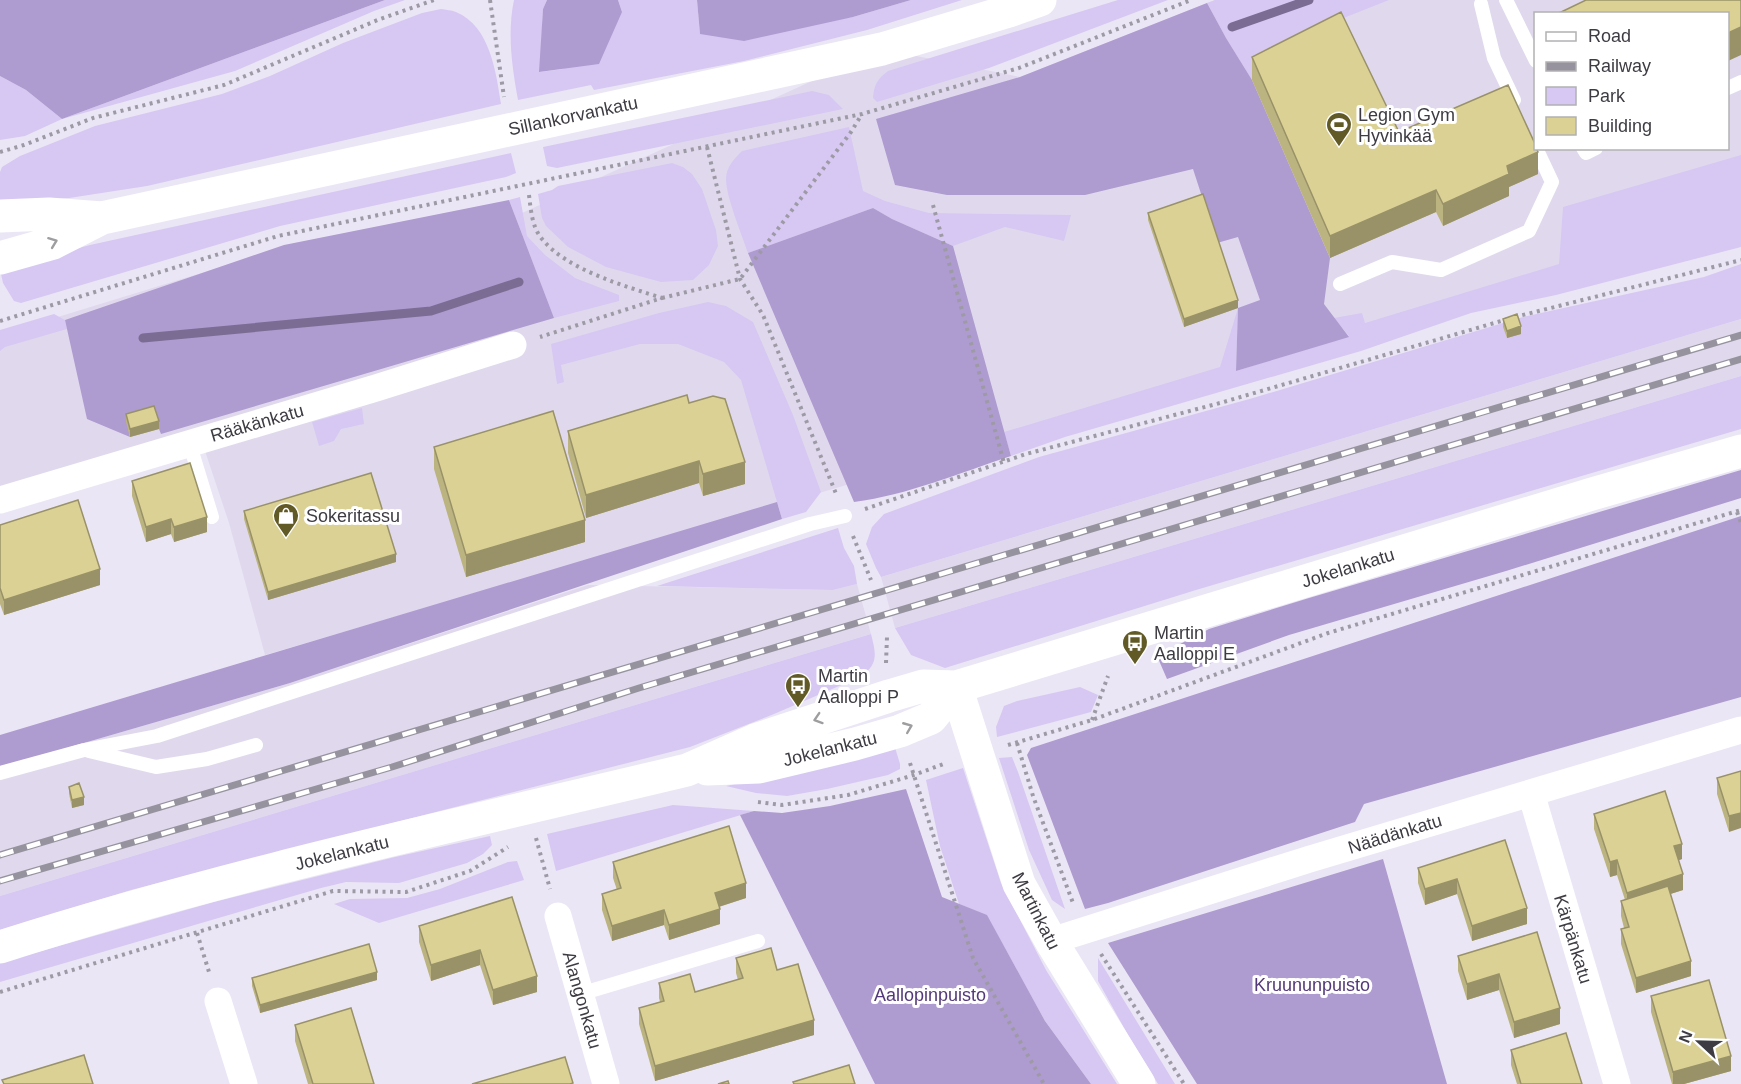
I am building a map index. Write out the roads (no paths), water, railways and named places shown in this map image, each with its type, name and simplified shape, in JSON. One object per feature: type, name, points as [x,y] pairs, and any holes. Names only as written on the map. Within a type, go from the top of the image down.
[{"type":"street","name":"Sillankorvankatu","points":[[0,258],[52,243],[102,218],[871,52],[1040,0]]},
{"type":"street","name":"Sillankorvankatu","points":[[0,216],[49,214],[102,218]]},
{"type":"street","name":"Rääkänkatu","points":[[0,500],[367,391],[513,345]]},
{"type":"street","name":"Jokelankatu","points":[[0,947],[194,889],[687,770],[759,767],[855,744],[931,718],[956,687],[1741,451]]},
{"type":"street","name":"Martinkatu","points":[[956,687],[1019,884],[1051,941],[1139,1084]]},
{"type":"street","name":"Näädänkatu","points":[[1051,941],[1310,859],[1741,730]]},
{"type":"street","name":"Kärpänkatu","points":[[1531,793],[1617,1084]]},
{"type":"street","name":"Alangonkatu","points":[[558,916],[606,1084]]},
{"type":"street","points":[[218,1001],[244,1084]]},
{"type":"lane","points":[[1506,0],[1534,57]]},
{"type":"lane","points":[[1481,4],[1494,58],[1519,112]]},
{"type":"lane","points":[[1340,284],[1392,261],[1441,270],[1529,231],[1552,182],[1536,150]]},
{"type":"lane","points":[[189,442],[212,517]]},
{"type":"lane","points":[[0,773],[84,750],[157,736],[810,524],[845,516]]},
{"type":"lane","points":[[84,750],[156,767],[207,759],[256,745]]},
{"type":"lane","points":[[580,994],[758,941]]},
{"type":"waterway","points":[[1232,27],[1309,0]]},
{"type":"waterway","points":[[143,338],[431,311],[519,282]]},
{"type":"railway","points":[[0,855],[1741,335]]},
{"type":"railway","points":[[0,881],[392,767],[639,688],[1741,359]]},
{"type":"place","name":"Legion Gym Hyvinkää","points":[[1339,148]]},
{"type":"place","name":"Sokeritassu","points":[[286,539]]},
{"type":"place","name":"Martin Aalloppi E","points":[[1135,666]]},
{"type":"place","name":"Martin Aalloppi P","points":[[798,709]]},
{"type":"park label","name":"Kruununpuisto","points":[[1312,985]]},
{"type":"park label","name":"Aallopinpuisto","points":[[930,995]]}]
